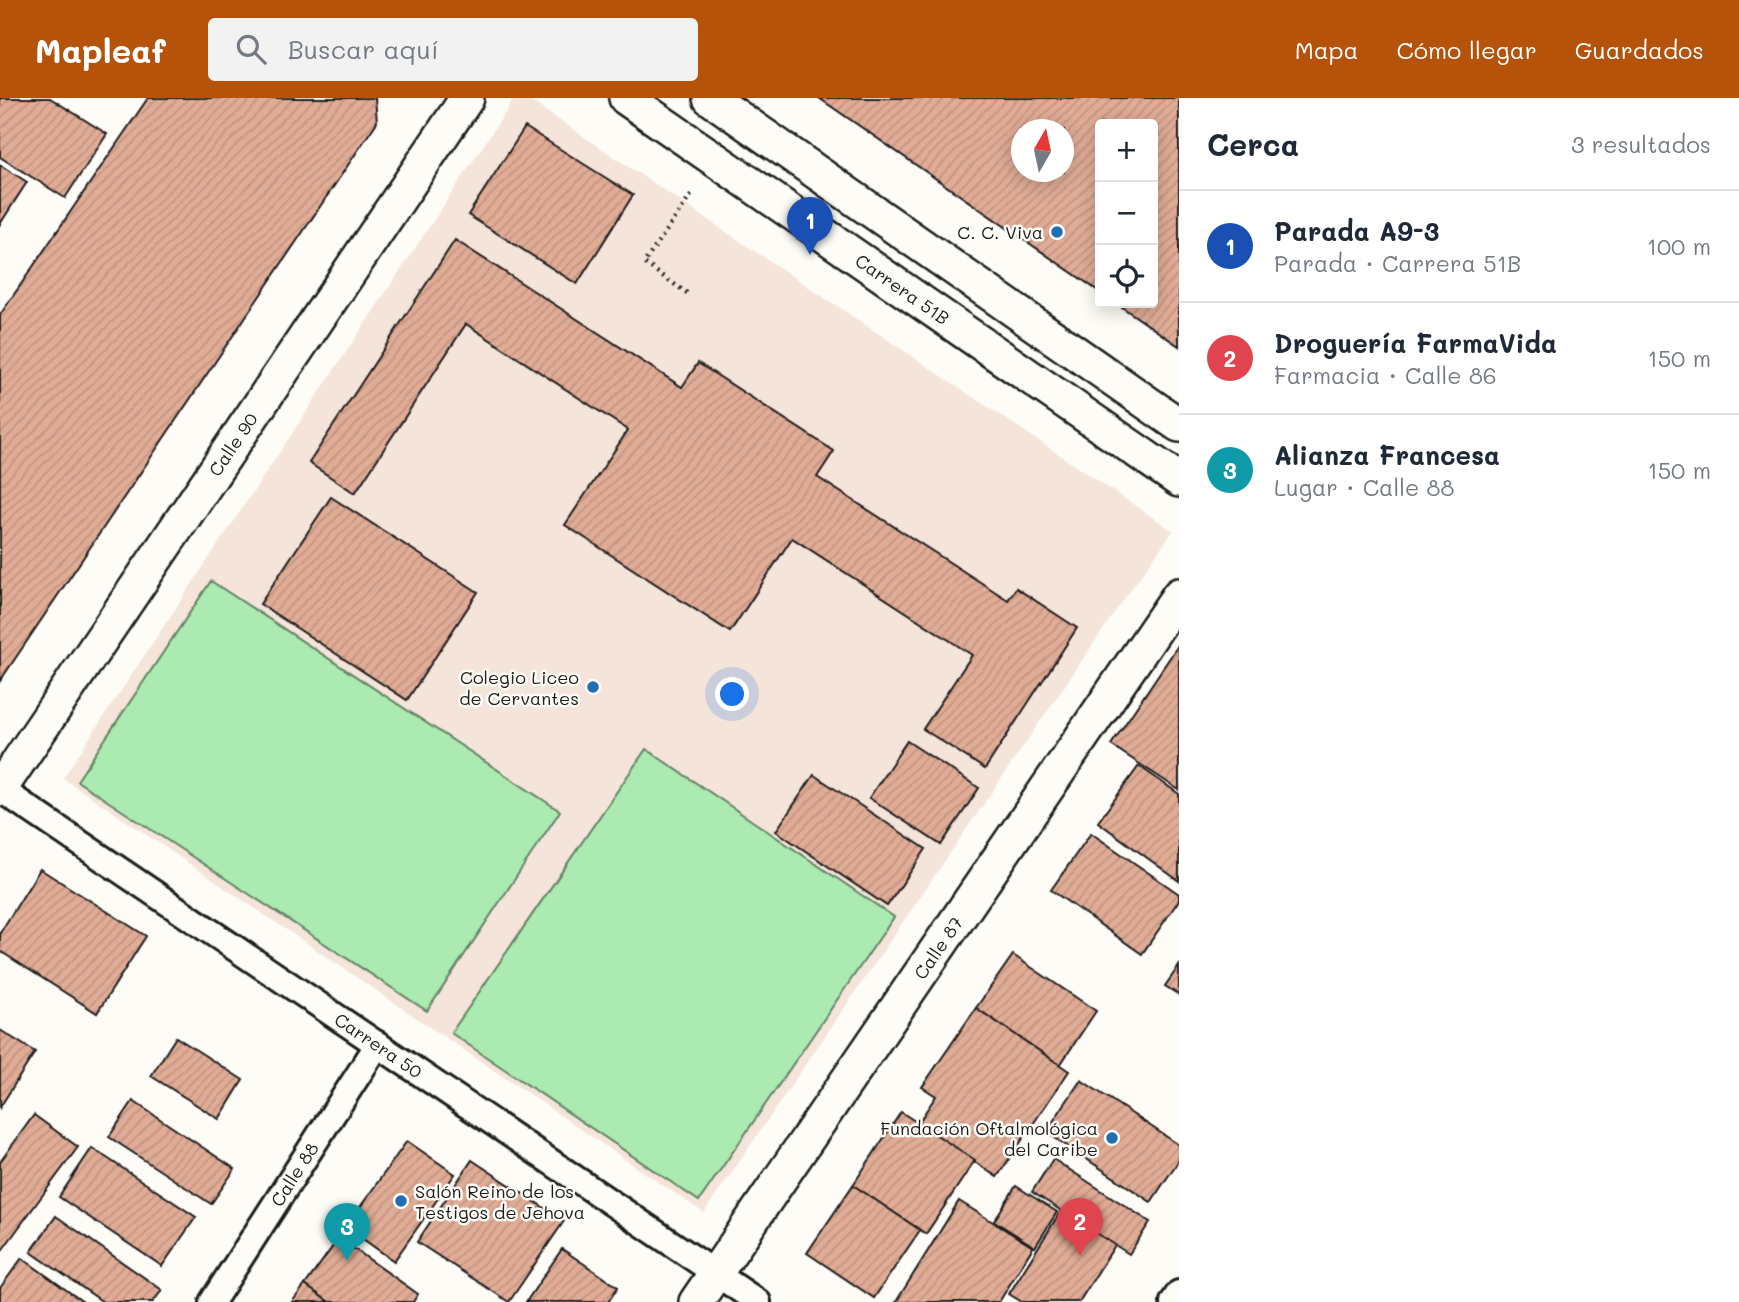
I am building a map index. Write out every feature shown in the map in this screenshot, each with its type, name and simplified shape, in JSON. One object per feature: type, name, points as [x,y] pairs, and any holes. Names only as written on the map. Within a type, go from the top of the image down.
[{"type":"street","name":"Calle 90","points":[[0,789],[467,98]]},
{"type":"street","name":"Carrera 51B","points":[[626,98],[1179,480]]},
{"type":"street","points":[[710,98],[1179,425]]},
{"type":"street","name":"Calle 87","points":[[696,1302],[1179,595]]},
{"type":"street","name":"Carrera 50","points":[[0,789],[758,1302]]},
{"type":"street","name":"Calle 88","points":[[212,1302],[378,1044]]},
{"type":"street","points":[[1173,1302],[1179,1293]]},
{"type":"path","points":[[687,293],[644,263],[694,191]]},
{"type":"shaded area","name":"Colegio Liceo de Cervantes","points":[[515,98],[526,98],[1173,531],[704,1213],[63,778]]},
{"type":"green space","points":[[211,581],[560,811],[427,1011],[77,781]]},
{"type":"green space","points":[[646,749],[894,917],[699,1201],[451,1033]]},
{"type":"building","points":[[0,98],[50,98],[107,134],[65,198],[0,157]]},
{"type":"building","points":[[148,98],[375,98],[377,122],[0,681],[0,315]]},
{"type":"building","name":"C. C. Viva","points":[[819,98],[1179,98],[1179,346],[1123,308],[1158,308],[1158,119],[1095,119],[1095,289]]},
{"type":"building","points":[[525,127],[633,195],[577,284],[468,215]]},
{"type":"building","points":[[0,165],[27,182],[0,224]]},
{"type":"building","points":[[455,240],[682,387],[698,363],[834,451],[817,477],[1008,600],[1016,588],[1077,628],[985,769],[923,729],[972,655],[792,538],[730,632],[565,525],[628,430],[466,324],[355,493],[309,463]]},
{"type":"building","points":[[331,497],[478,592],[407,700],[260,604]]},
{"type":"building","points":[[1179,644],[1179,790],[1111,745]]},
{"type":"building","points":[[907,741],[979,788],[941,845],[869,798]]},
{"type":"building","points":[[1139,766],[1179,794],[1179,881],[1098,822]]},
{"type":"building","points":[[814,775],[926,849],[887,906],[776,831]]},
{"type":"building","points":[[1091,833],[1179,894],[1179,900],[1142,954],[1051,890]]},
{"type":"building","points":[[40,869],[146,936],[97,1013],[0,951],[0,933]]},
{"type":"building","points":[[1013,955],[1096,1011],[1060,1065],[976,1008]]},
{"type":"building","points":[[1179,966],[1179,995],[1165,986]]},
{"type":"building","points":[[976,1008],[1069,1071],[997,1177],[918,1123],[936,1096],[922,1087]]},
{"type":"building","points":[[0,1030],[35,1052],[0,1107]]},
{"type":"building","points":[[176,1037],[243,1080],[219,1119],[151,1076]]},
{"type":"building","name":"Fundación Oftalmológica del Caribe","points":[[1081,1080],[1179,1145],[1179,1160],[1151,1202],[1046,1132]]},
{"type":"building","points":[[133,1101],[235,1169],[211,1204],[109,1137]]},
{"type":"building","points":[[901,1112],[975,1160],[926,1234],[853,1185]]},
{"type":"building","points":[[34,1115],[78,1147],[0,1253],[0,1162]]},
{"type":"building","name":"Salón Reino de los Testigos de Jehova","points":[[407,1141],[455,1174],[394,1261],[346,1227]]},
{"type":"building","points":[[92,1148],[196,1217],[162,1266],[59,1197]]},
{"type":"building","points":[[1053,1159],[1150,1222],[1129,1254],[1032,1192]]},
{"type":"building","points":[[472,1160],[564,1221],[509,1302],[417,1242]]},
{"type":"building","points":[[853,1185],[920,1230],[874,1298],[807,1253]]},
{"type":"building","points":[[1016,1186],[1057,1212],[1035,1247],[994,1221]]},
{"type":"building","points":[[959,1201],[1033,1247],[999,1302],[896,1302]]},
{"type":"building","points":[[1061,1211],[1115,1245],[1079,1302],[1022,1302],[1009,1294]]},
{"type":"building","points":[[56,1216],[162,1290],[153,1302],[103,1302],[31,1252]]},
{"type":"building","points":[[339,1238],[418,1294],[413,1302],[329,1302],[305,1285]]},
{"type":"building","points":[[562,1249],[618,1287],[608,1302],[526,1302]]},
{"type":"building","points":[[22,1258],[83,1302],[0,1302],[0,1288]]},
{"type":"building","points":[[305,1285],[329,1302],[292,1302]]},
{"type":"place","name":"C. C. Viva","points":[[1057,232]]},
{"type":"place","name":"Parada A9-3","points":[[810,255]]},
{"type":"place","name":"Colegio Liceo de Cervantes","points":[[593,687]]},
{"type":"place","name":"Fundación Oftalmológica del Caribe","points":[[1112,1138]]},
{"type":"place","name":"Salón Reino de los Testigos de Jehova","points":[[401,1201]]},
{"type":"place","name":"Droguería FarmaVida","points":[[1080,1256]]},
{"type":"place","name":"Alianza Francesa","points":[[347,1261]]}]
